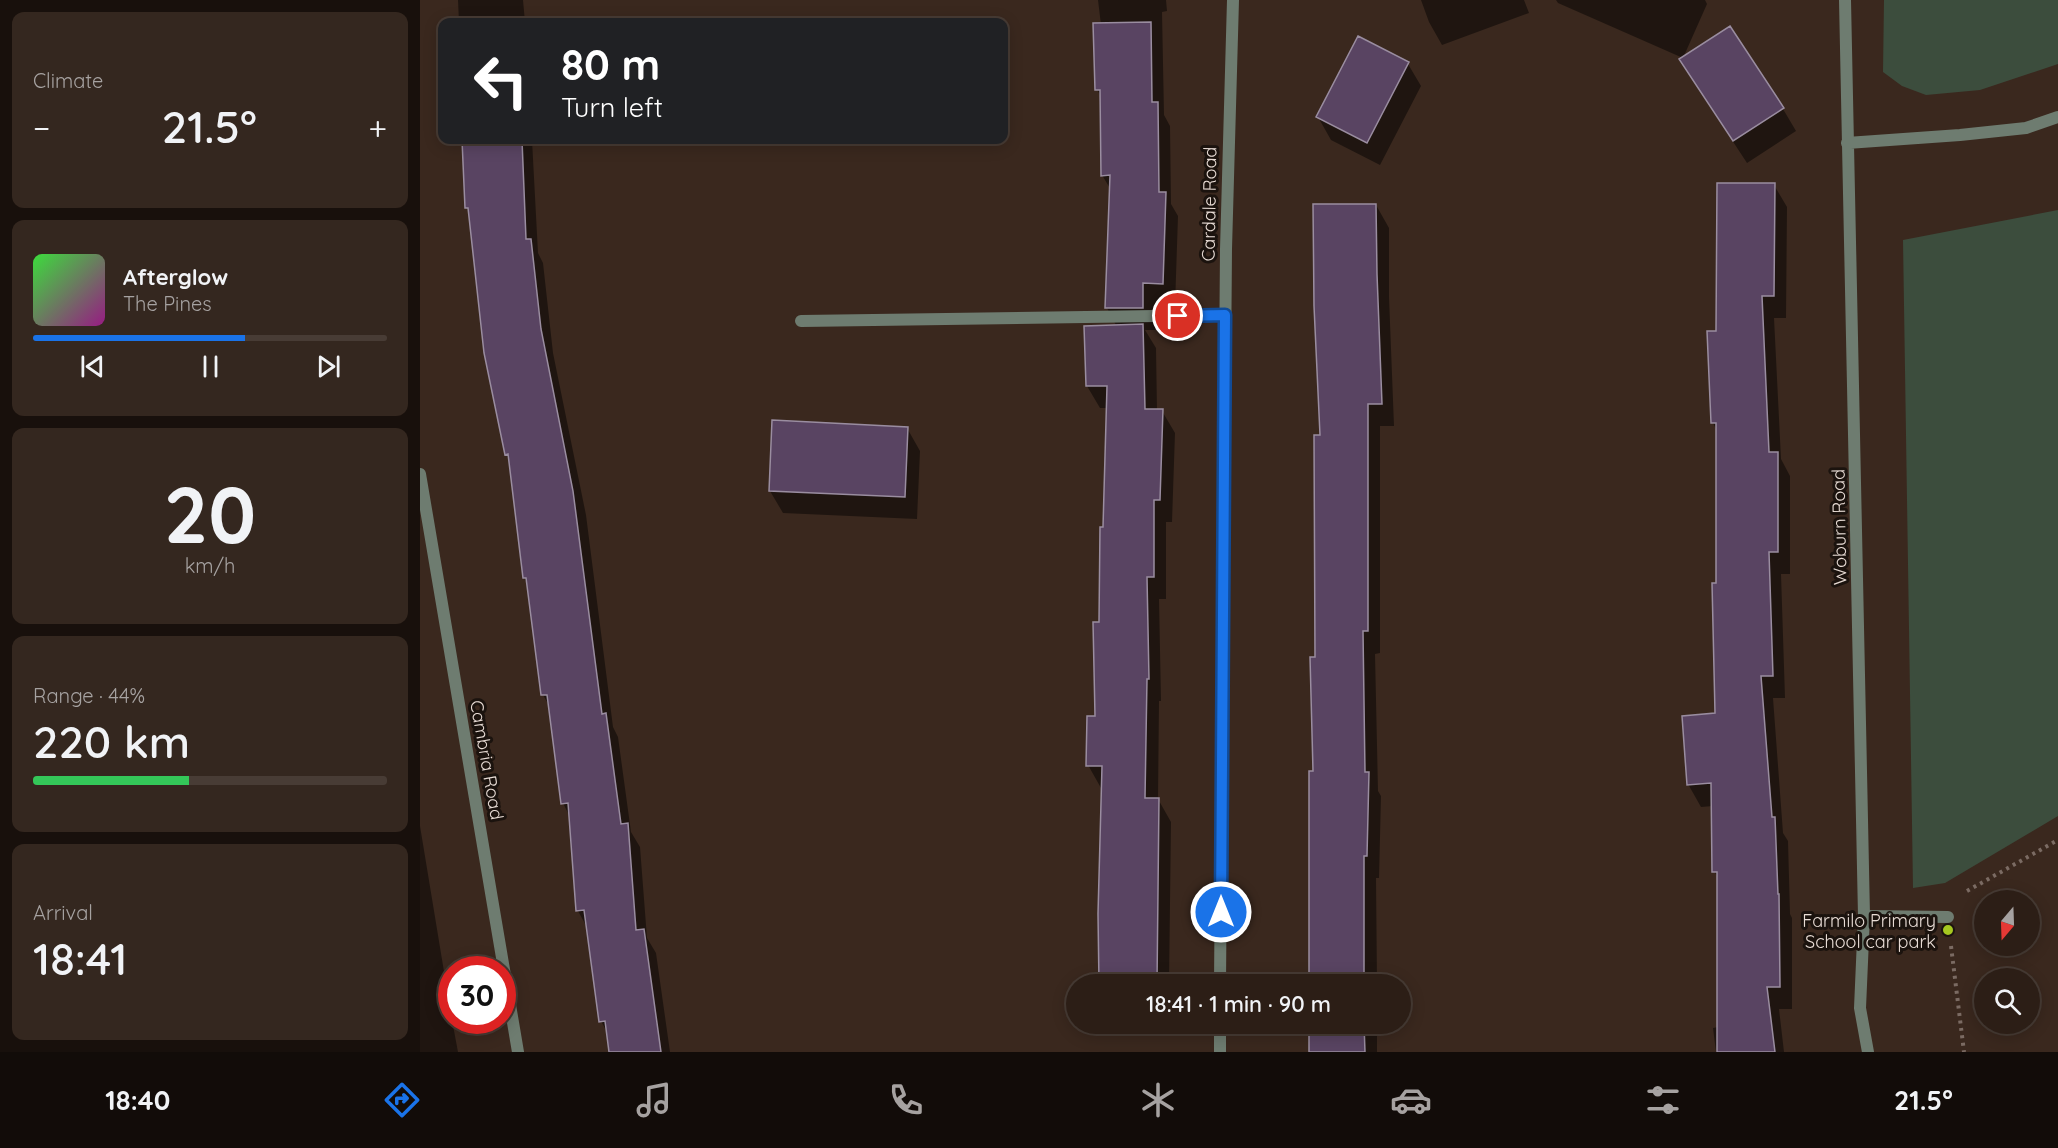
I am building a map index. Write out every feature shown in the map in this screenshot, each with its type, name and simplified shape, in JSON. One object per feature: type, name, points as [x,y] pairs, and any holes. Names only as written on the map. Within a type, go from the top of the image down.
[{"type":"street","name":"Cardale Road","points":[[1221,974],[1225,315],[1233,0]]},
{"type":"street","name":"Woburn Road","points":[[1845,0],[1864,916],[1860,1008],[1868,1052]]},
{"type":"street","points":[[1848,143],[2026,128],[2058,117]]},
{"type":"street","points":[[801,321],[1225,315]]},
{"type":"street","name":"Cambria Road","points":[[420,474],[518,1052]]},
{"type":"street","points":[[1864,916],[1948,917]]},
{"type":"street","points":[[1220,1034],[1220,1052]]},
{"type":"path","points":[[1964,1052],[1947,903],[2058,840]]},
{"type":"green space","points":[[1884,0],[2058,0],[2058,64],[1980,90],[1926,95],[1902,86],[1883,72]]},
{"type":"green space","points":[[2058,210],[2058,816],[1945,883],[1913,888],[1903,240]]},
{"type":"building","points":[[1151,22],[1152,102],[1158,102],[1159,192],[1166,192],[1163,284],[1143,283],[1143,308],[1105,308],[1110,175],[1101,176],[1100,90],[1095,90],[1093,23]]},
{"type":"building","points":[[1730,26],[1784,108],[1733,141],[1679,59]]},
{"type":"building","points":[[1358,36],[1409,62],[1367,143],[1316,117]]},
{"type":"building","points":[[462,144],[522,144],[526,239],[531,239],[541,329],[573,491],[602,714],[606,713],[621,824],[628,823],[636,930],[644,929],[661,1052],[609,1052],[605,1021],[599,1022],[584,910],[576,911],[568,803],[561,804],[547,695],[541,695],[526,578],[523,578],[508,454],[505,455],[484,353],[468,208],[465,208]]},
{"type":"building","points":[[1717,183],[1775,183],[1774,296],[1762,296],[1769,452],[1778,452],[1778,552],[1769,552],[1773,676],[1761,676],[1772,817],[1775,817],[1779,894],[1780,987],[1767,987],[1775,1052],[1717,1052],[1717,872],[1712,872],[1711,783],[1687,785],[1682,716],[1715,713],[1712,583],[1716,583],[1716,423],[1711,423],[1707,331],[1716,331]]},
{"type":"building","points":[[1313,204],[1376,204],[1382,404],[1368,404],[1368,631],[1363,631],[1365,772],[1369,772],[1367,856],[1364,856],[1364,974],[1309,974],[1309,771],[1313,771],[1310,657],[1315,657],[1314,435],[1320,435],[1314,306]]},
{"type":"building","points":[[1143,324],[1145,409],[1163,409],[1160,500],[1154,500],[1154,577],[1147,577],[1149,679],[1147,679],[1145,798],[1159,798],[1157,974],[1099,974],[1102,766],[1086,766],[1087,716],[1095,716],[1093,622],[1099,622],[1100,527],[1103,527],[1107,386],[1086,386],[1084,326]]},
{"type":"building","points":[[772,420],[908,427],[905,497],[769,491]]},
{"type":"building","points":[[1309,1034],[1364,1034],[1365,1052],[1309,1052]]},
{"type":"place","name":"Farmilo Primary School car park","points":[[1948,930]]},
{"type":"route","points":[[1178,316],[1225,315],[1221,912]]}]
